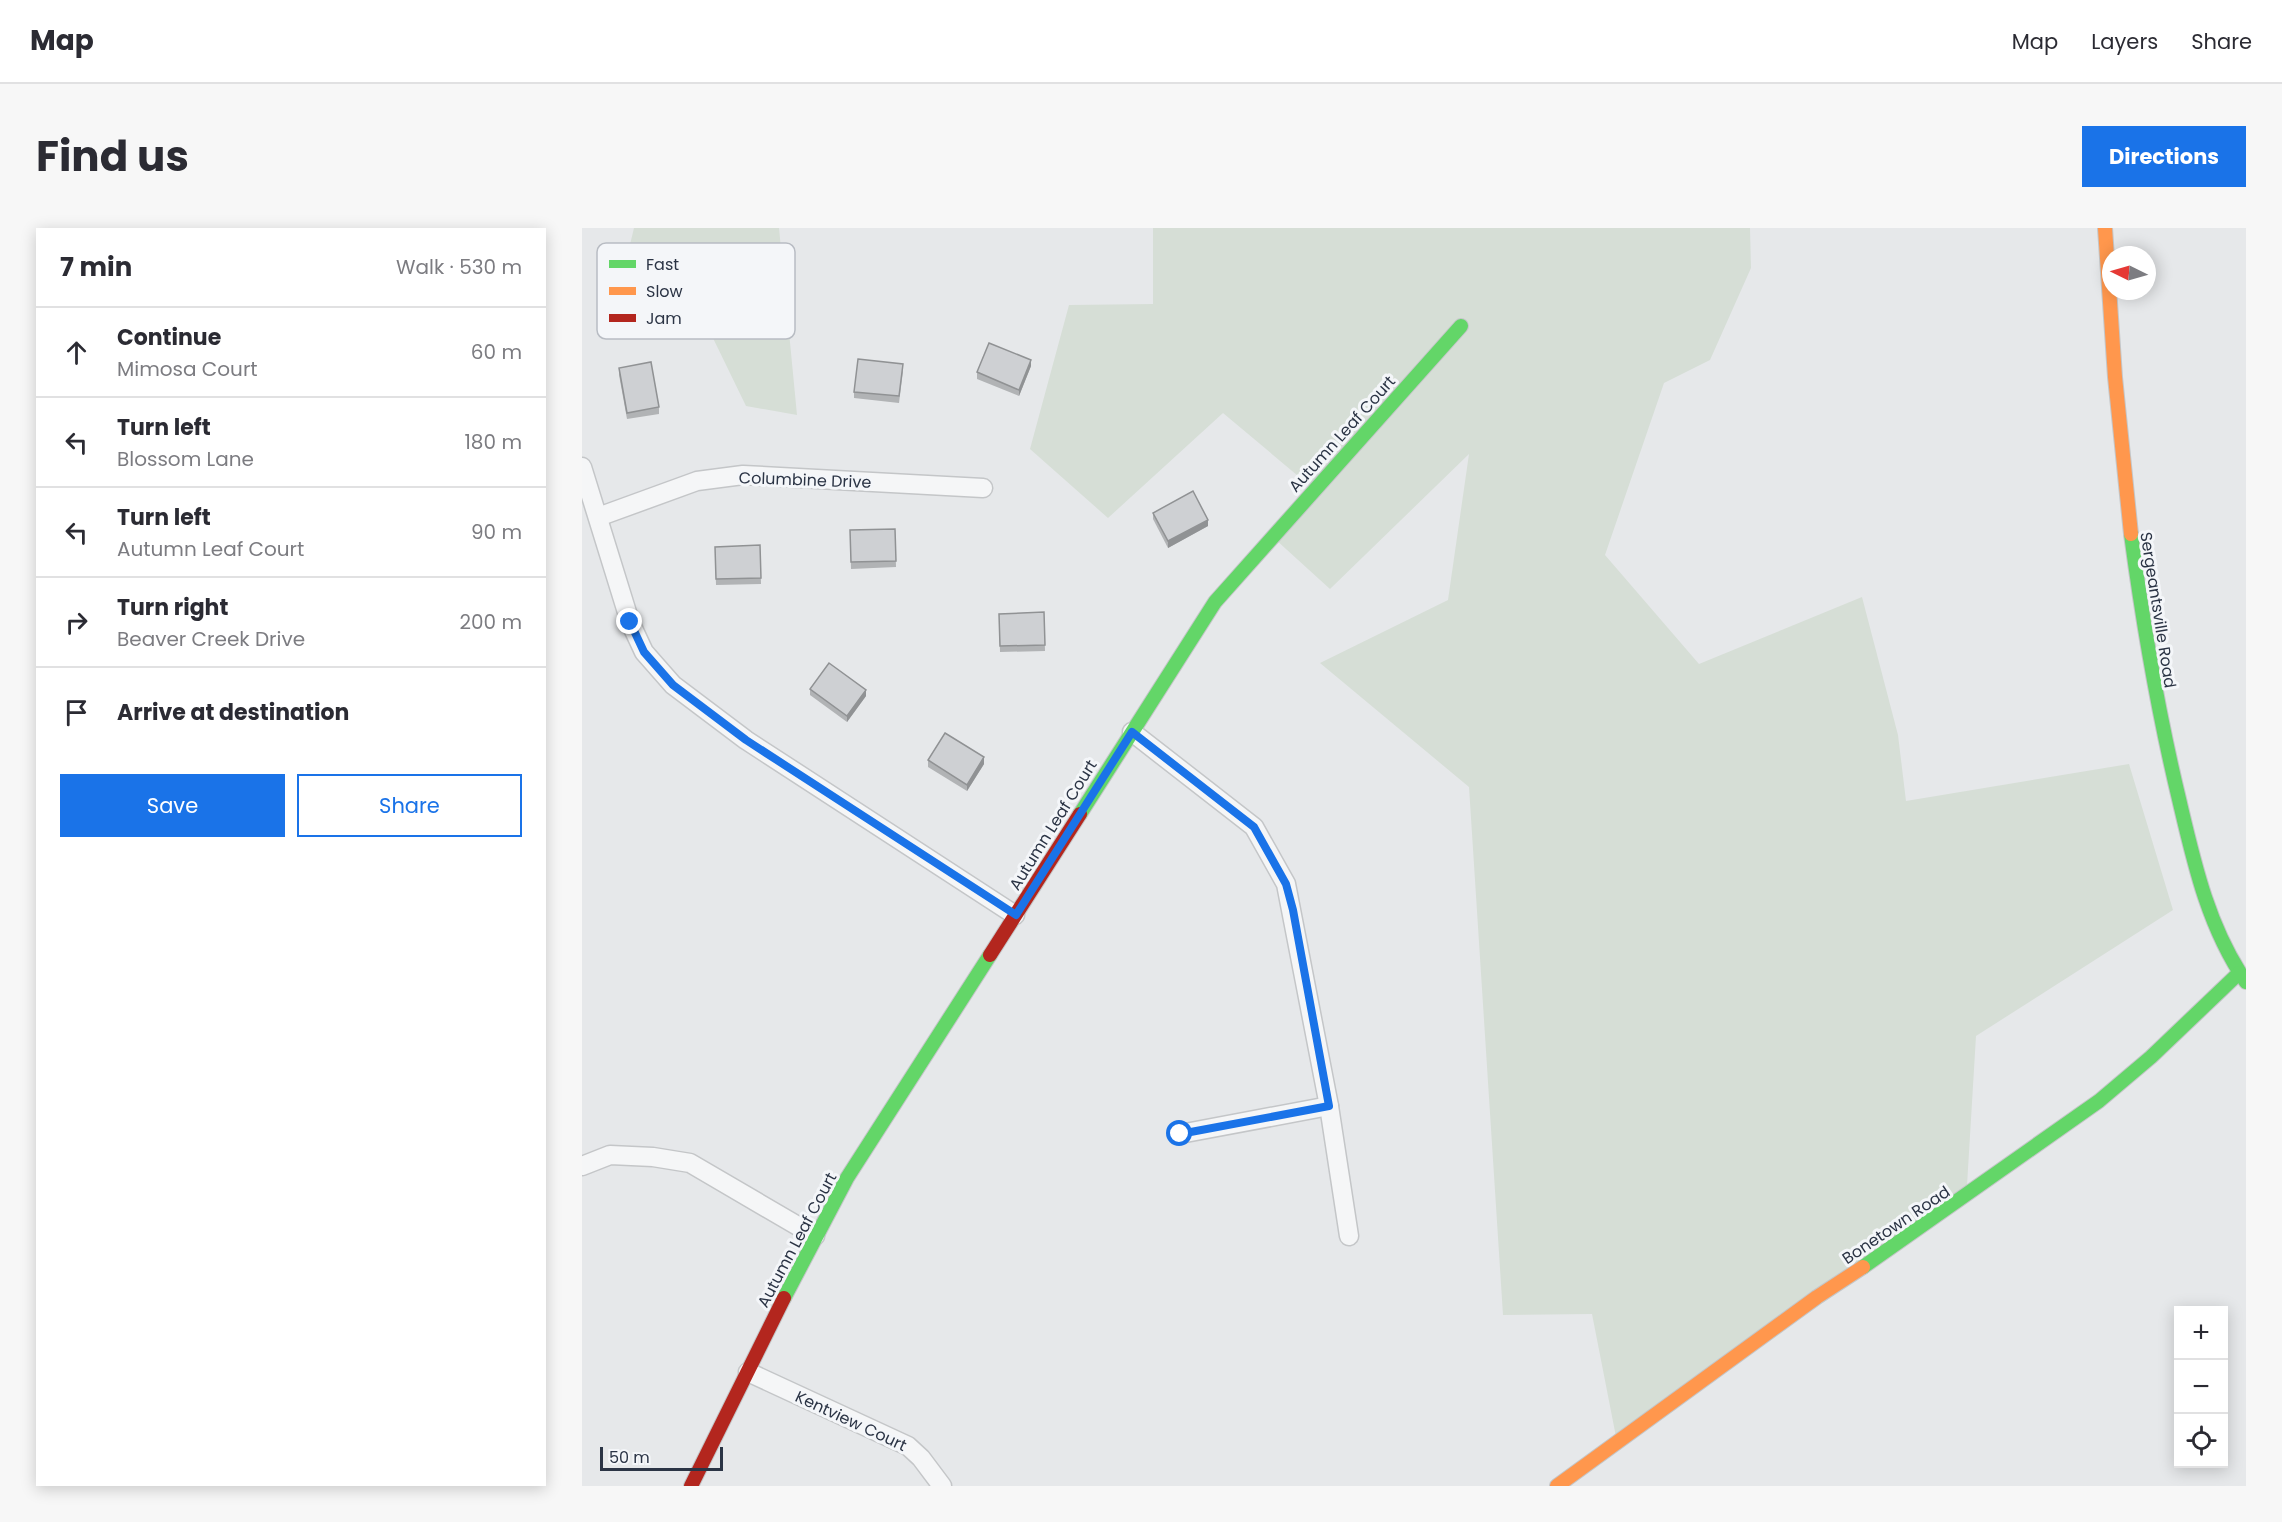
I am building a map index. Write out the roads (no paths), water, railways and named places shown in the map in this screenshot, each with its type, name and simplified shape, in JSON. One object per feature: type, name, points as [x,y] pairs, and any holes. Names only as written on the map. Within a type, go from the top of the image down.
[{"type":"street","name":"Sergeantsville Road","points":[[2105,228],[2125,500],[2150,671],[2178,800],[2205,897],[2216,930],[2242,977]]},
{"type":"street","name":"Autumn Leaf Court","points":[[691,1486],[815,1236],[847,1179],[1215,602],[1461,326]]},
{"type":"street","points":[[582,466],[630,622],[644,652],[673,685],[746,740],[1016,915]]},
{"type":"street","name":"Columbine Drive","points":[[598,517],[697,481],[743,476],[983,488]]},
{"type":"street","points":[[1132,732],[1254,827],[1286,884],[1329,1106],[1349,1236]]},
{"type":"street","name":"Bonetown Road","points":[[1557,1486],[1817,1297],[1920,1229],[2098,1101],[2242,977]]},
{"type":"street","points":[[1180,1134],[1329,1106]]},
{"type":"street","points":[[582,1166],[610,1155],[653,1157],[690,1163],[815,1236]]},
{"type":"street","name":"Kentview Court","points":[[748,1372],[908,1446],[921,1458],[942,1486]]}]
